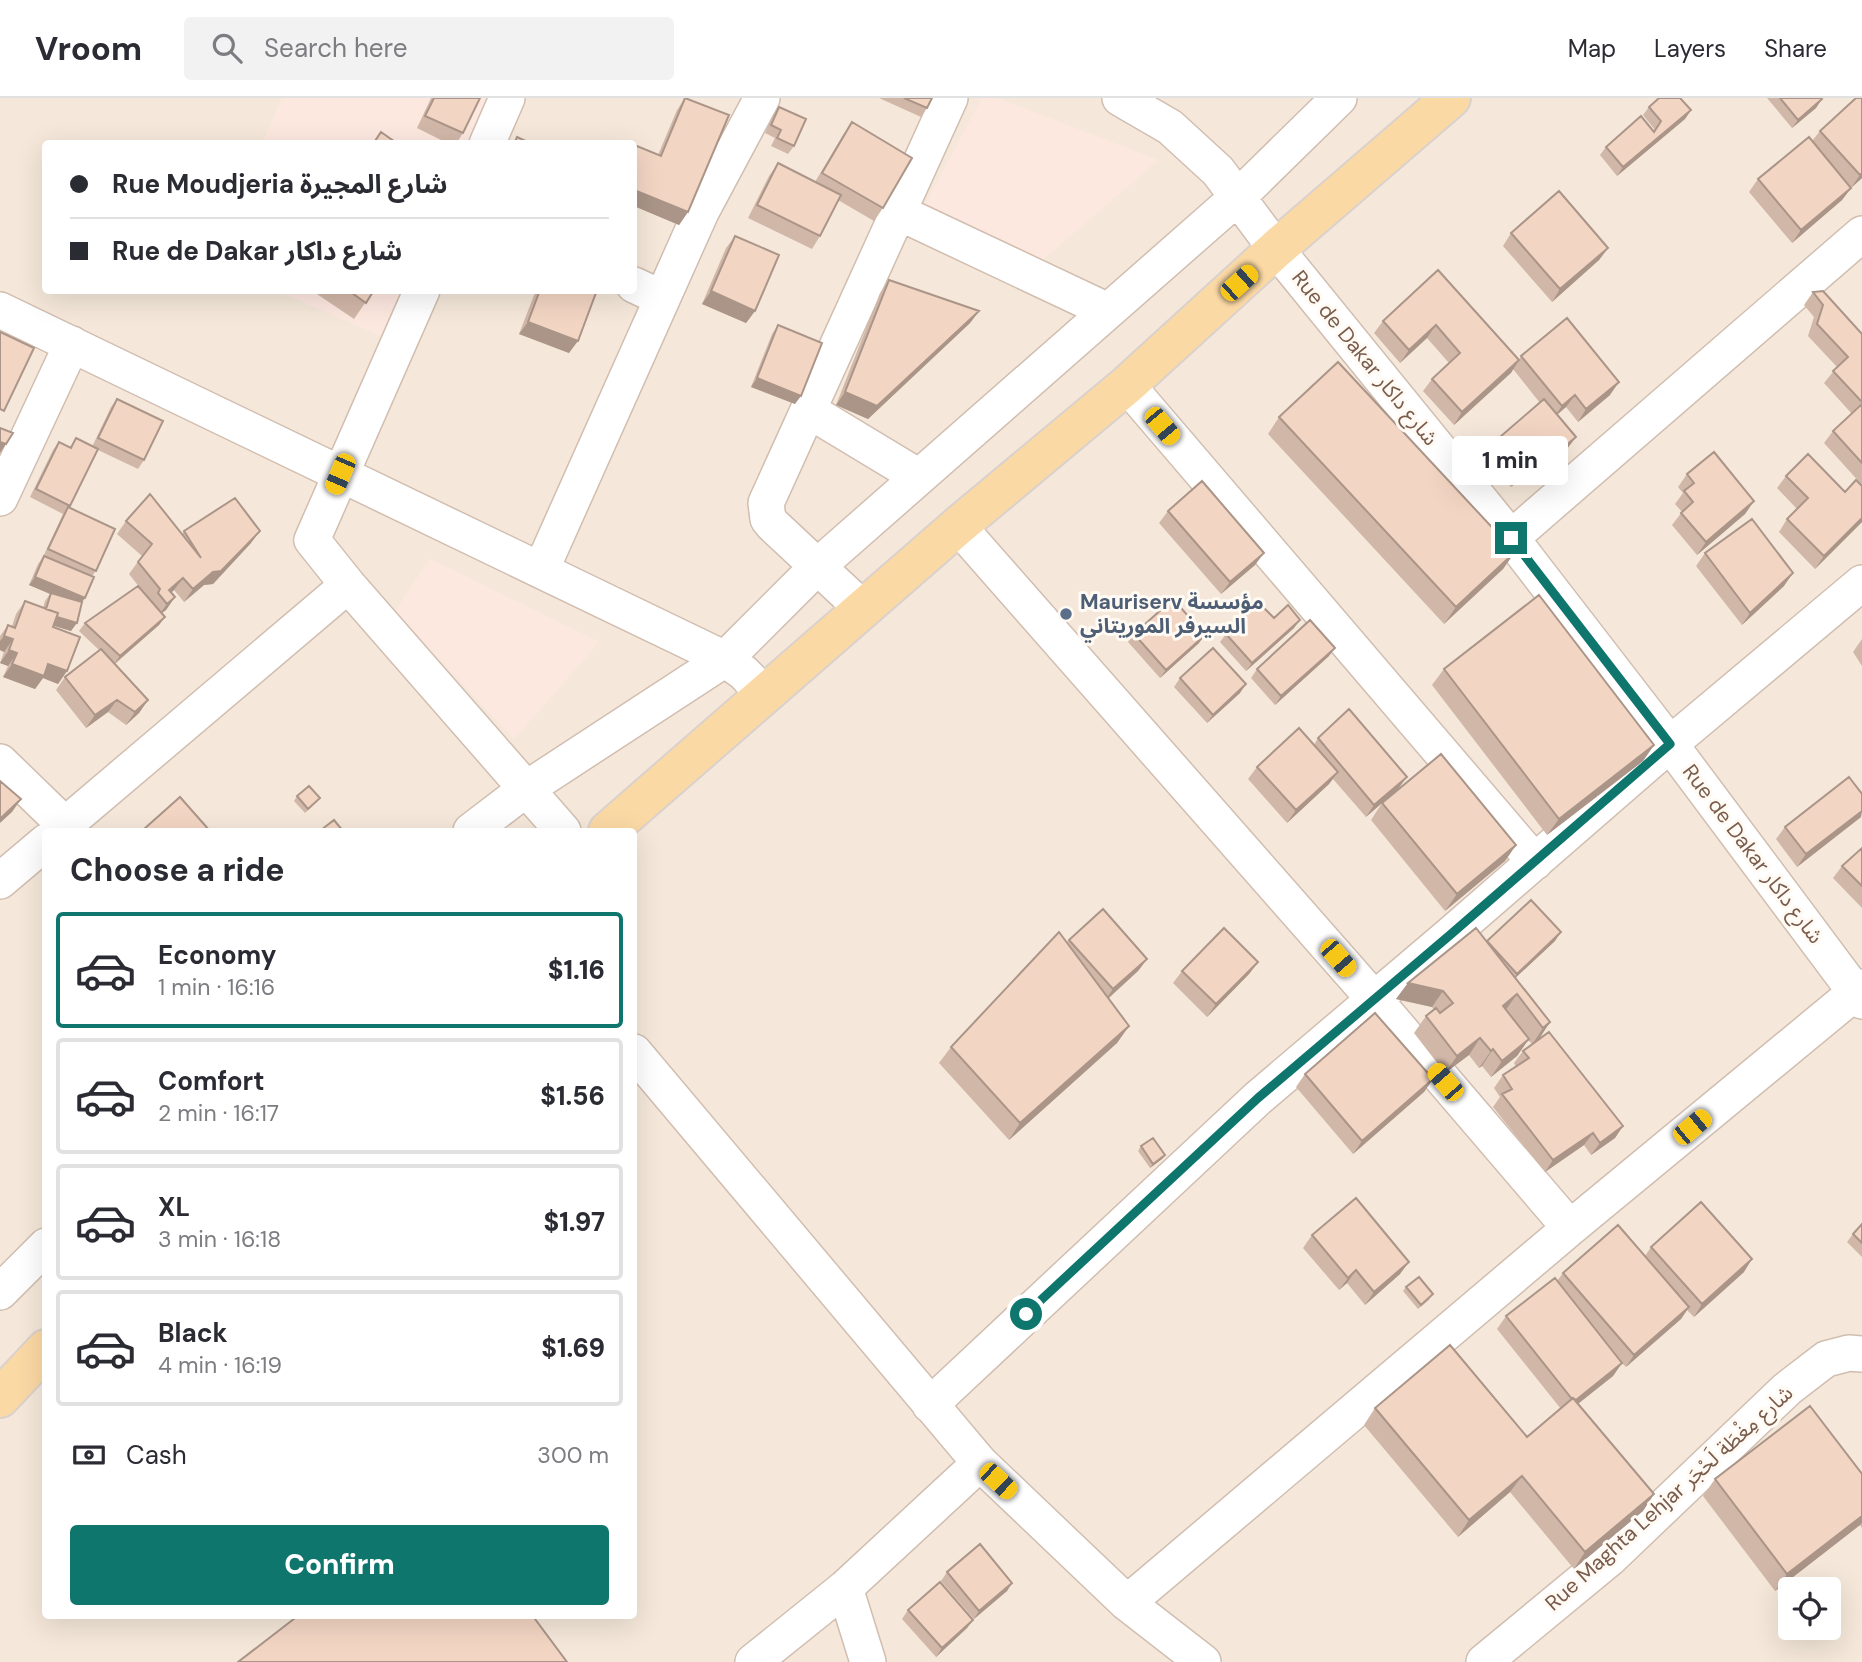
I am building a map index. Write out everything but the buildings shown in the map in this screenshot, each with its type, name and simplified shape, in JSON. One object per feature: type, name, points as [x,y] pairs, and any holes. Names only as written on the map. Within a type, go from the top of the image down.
[{"type":"main road","points":[[611,828],[958,526],[1127,385],[1276,249],[1451,98]]},
{"type":"main road","points":[[0,1398],[42,1353]]},
{"type":"street","points":[[489,140],[507,98]]},
{"type":"street","points":[[541,570],[648,292],[701,212],[762,98]]},
{"type":"street","points":[[863,609],[819,565],[773,525],[766,511],[768,496],[950,98]]},
{"type":"street","name":"Rue de Dakar شارع داكار","points":[[1120,98],[1161,121],[1195,148],[1239,196],[1276,249],[1511,538],[1860,993]]},
{"type":"street","points":[[475,828],[526,789],[725,659],[819,565],[1239,196],[1339,98]]},
{"type":"street","points":[[898,212],[1108,311]]},
{"type":"street","points":[[1511,538],[1862,234]]},
{"type":"street","points":[[420,294],[312,540],[348,585],[560,828]]},
{"type":"street","points":[[0,310],[725,659],[744,673],[765,695]]},
{"type":"street","points":[[0,498],[72,344]]},
{"type":"street","points":[[1127,385],[1535,862]]},
{"type":"street","points":[[808,410],[919,477]]},
{"type":"street","points":[[958,526],[1374,999],[1570,1228]]},
{"type":"street","points":[[930,1405],[1258,1098],[1862,583]]},
{"type":"street","points":[[62,828],[348,585]]},
{"type":"street","points":[[0,762],[52,828]]},
{"type":"street","points":[[0,881],[42,845]]},
{"type":"street","points":[[1127,1603],[1570,1228],[1860,993]]},
{"type":"street","points":[[637,1056],[980,1464],[1127,1603],[1203,1662]]},
{"type":"street","points":[[0,1292],[42,1249]]},
{"type":"street","name":"Rue Maghta Lehjar شارع مِغْطَة لَحْجَر","points":[[1484,1662],[1610,1558],[1787,1390],[1826,1359],[1849,1353],[1862,1354]]},
{"type":"street","points":[[753,1662],[845,1588],[980,1464]]},
{"type":"street","points":[[845,1588],[868,1662]]},
{"type":"shaded area","points":[[0,98],[1862,98],[1862,1662],[0,1662]]},
{"type":"shaded area","points":[[282,98],[487,98],[468,140],[264,140]]},
{"type":"shaded area","points":[[982,98],[997,98],[1158,160],[1040,262],[925,205]]},
{"type":"shaded area","points":[[285,294],[400,294],[381,336]]},
{"type":"shaded area","points":[[430,559],[599,642],[514,739],[395,611]]},
{"type":"place","name":"Mauriserv مؤسسة السيرفر الموريتاني","points":[[1066,614]]},
{"type":"route","points":[[1026,1314],[1258,1098],[1670,744],[1511,538]]}]
